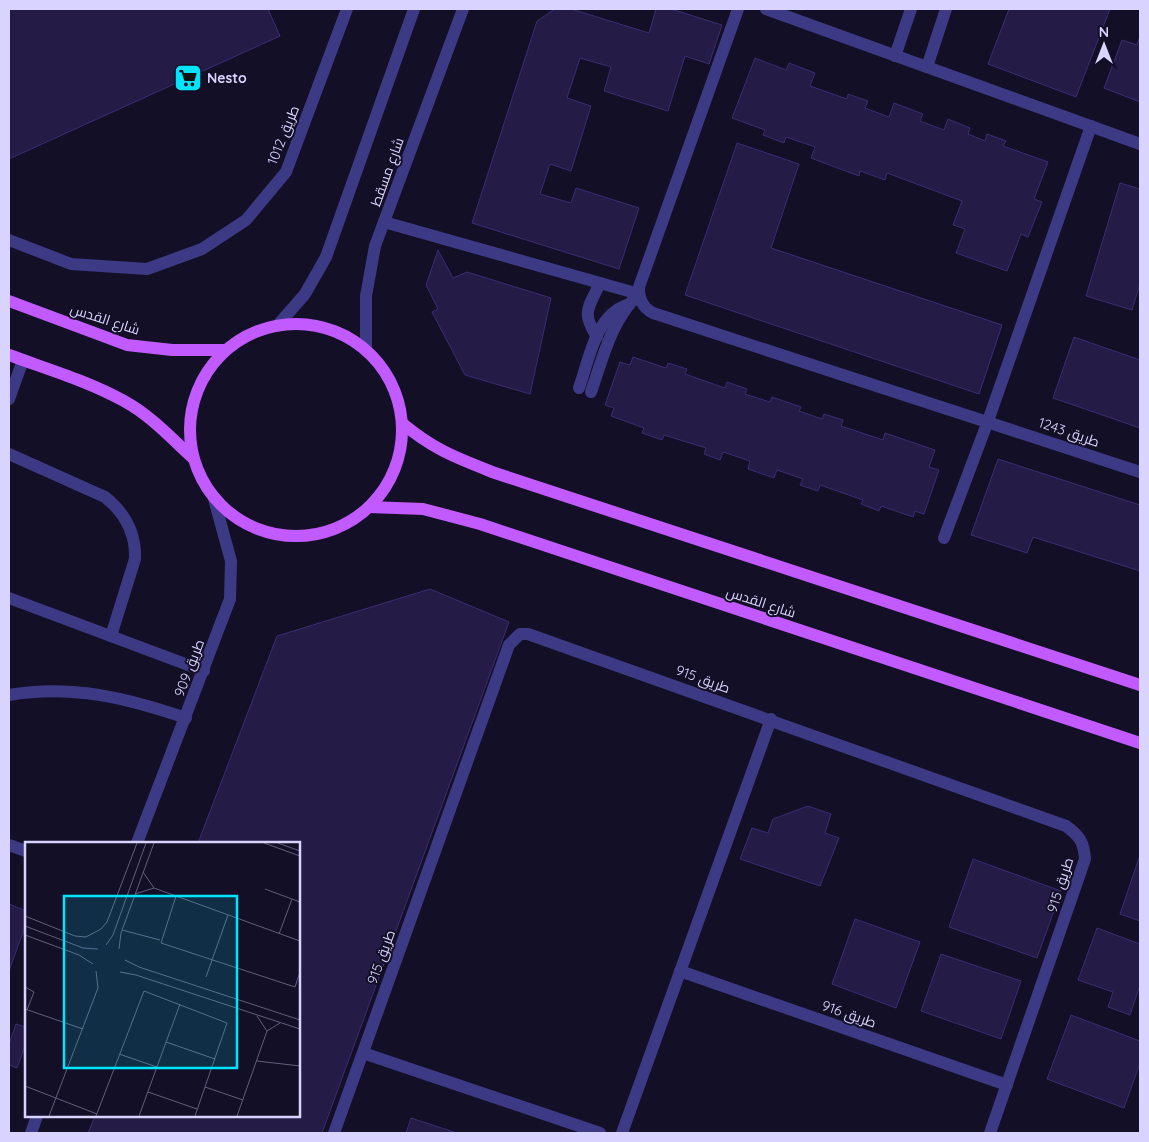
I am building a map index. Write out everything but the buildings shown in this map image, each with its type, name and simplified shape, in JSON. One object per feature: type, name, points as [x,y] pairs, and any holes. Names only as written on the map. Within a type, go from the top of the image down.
[{"type":"main road","name":"شارع القدس","points":[[9,301],[127,345],[172,350],[226,350]]},
{"type":"main road","points":[[301,324],[324,328],[346,337],[366,350],[380,366],[391,383],[399,402],[402,423],[400,454],[388,483],[369,507],[346,524],[319,534],[290,536],[262,531],[236,518],[214,499],[201,480],[193,458],[189,435],[190,411],[195,396],[210,368],[226,350],[258,331],[277,326],[301,324]]},
{"type":"main road","points":[[9,355],[100,390],[125,402],[146,416],[193,458]]},
{"type":"main road","points":[[402,423],[440,451],[495,473],[1140,685]]},
{"type":"main road","name":"شارع القدس","points":[[369,507],[423,509],[480,524],[1140,743]]},
{"type":"street","name":"طريق 1012","points":[[9,240],[71,264],[147,269],[202,249],[246,220],[286,172],[347,9]]},
{"type":"street","name":"شارع مسقط","points":[[277,326],[305,294],[326,257],[414,9]]},
{"type":"street","name":"شارع مسقط","points":[[366,350],[366,296],[375,246],[463,9]]},
{"type":"street","points":[[627,305],[585,390],[597,338],[612,312],[627,305],[639,294],[738,9]]},
{"type":"street","points":[[766,9],[1140,144]]},
{"type":"street","points":[[895,56],[912,9]]},
{"type":"street","points":[[927,67],[946,9]]},
{"type":"street","points":[[944,538],[988,421],[1091,126]]},
{"type":"street","points":[[384,222],[639,294]]},
{"type":"street","points":[[597,338],[588,323],[586,313],[600,284]]},
{"type":"street","name":"طريق 1243","points":[[639,294],[643,306],[653,313],[1140,472]]},
{"type":"street","points":[[9,399],[22,360]]},
{"type":"street","points":[[9,454],[105,497],[114,504],[128,524],[136,547],[135,559],[111,636]]},
{"type":"street","name":"طريق 909","points":[[138,842],[227,611],[232,586],[229,548],[214,499]]},
{"type":"street","points":[[9,598],[204,671]]},
{"type":"street","name":"طريق 915","points":[[334,1133],[503,663],[514,639],[520,634],[537,636],[771,719],[1066,826],[1078,834],[1084,845],[1085,860],[990,1133]]},
{"type":"street","points":[[9,695],[54,690],[94,692],[143,703],[186,718]]},
{"type":"street","points":[[622,1133],[771,719]]},
{"type":"street","points":[[9,845],[25,851]]},
{"type":"street","name":"طريق 916","points":[[680,971],[1007,1085]]},
{"type":"street","points":[[363,1053],[600,1133]]},
{"type":"street","points":[[31,1133],[37,1117]]},
{"type":"place","name":"Nesto","points":[[188,78]]}]
